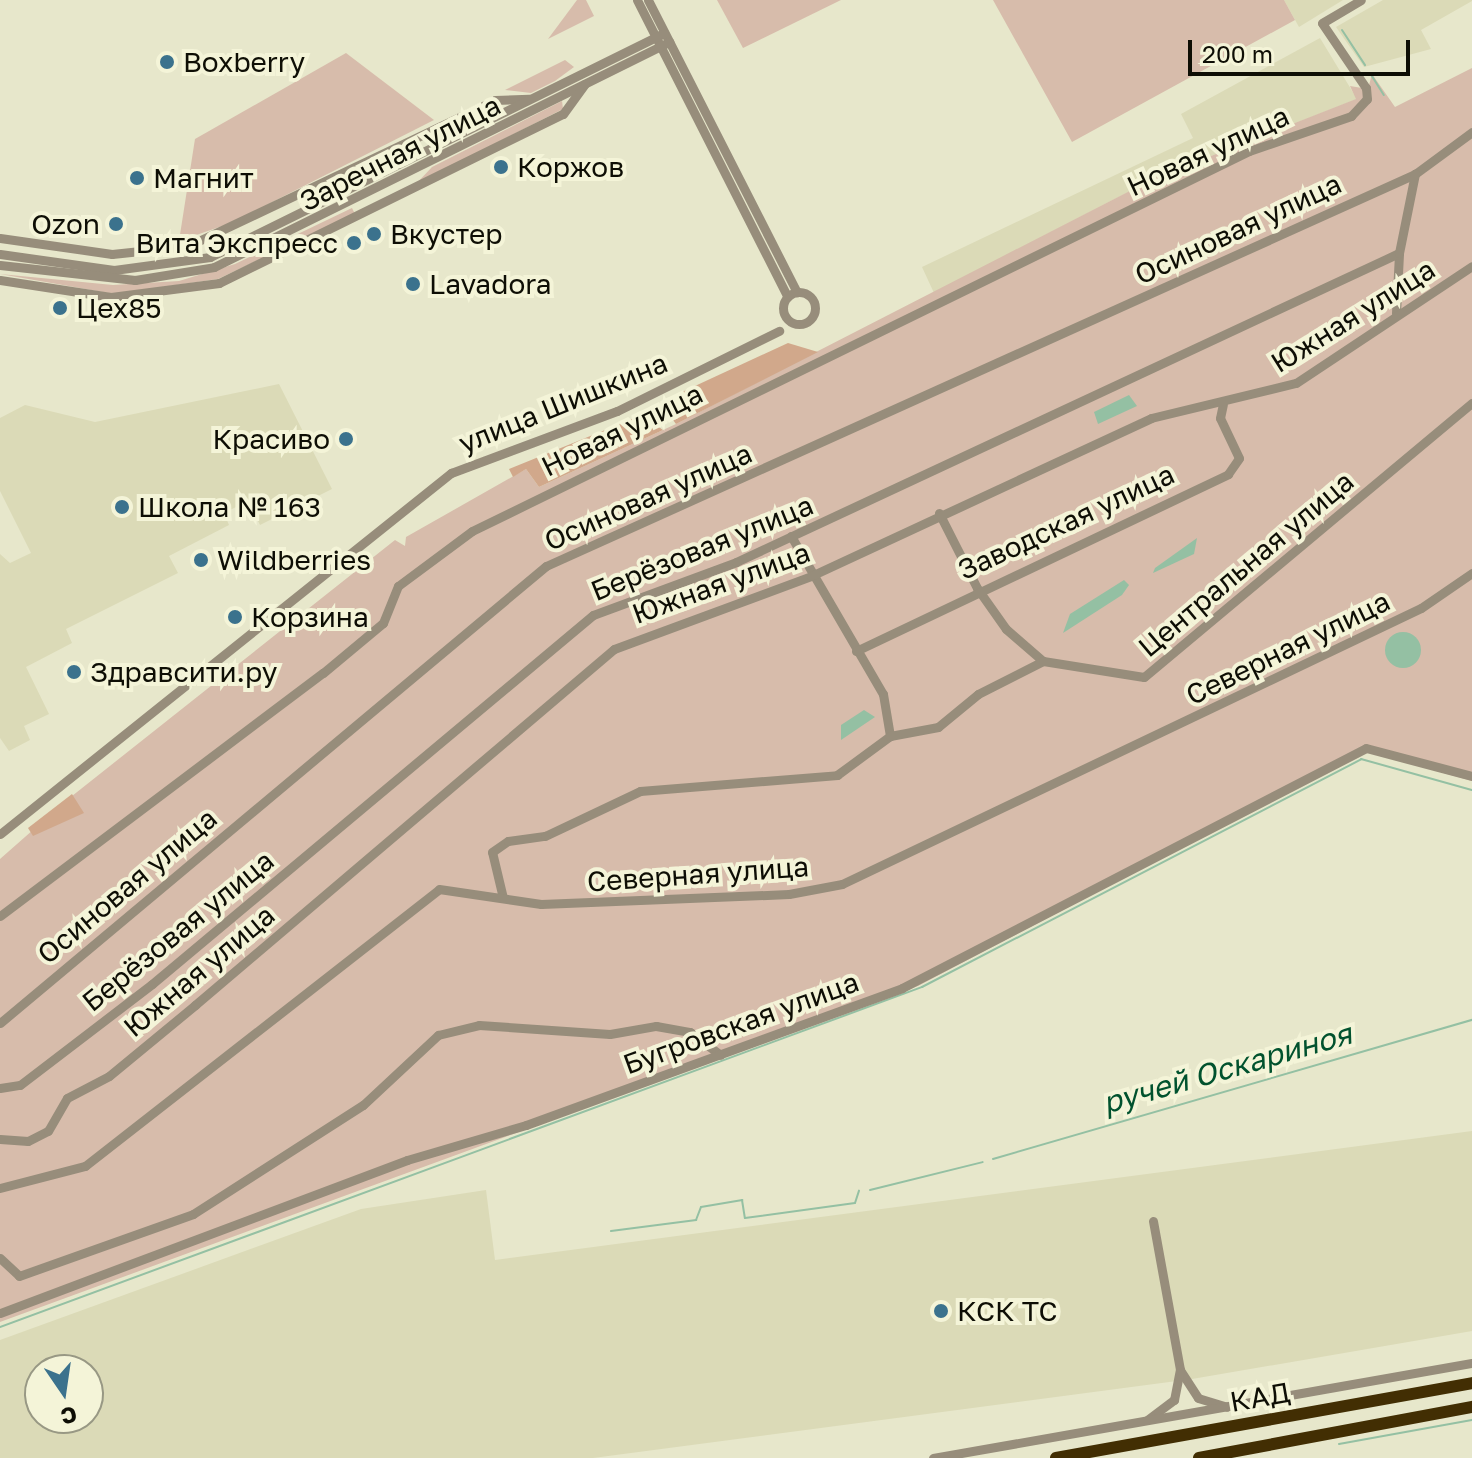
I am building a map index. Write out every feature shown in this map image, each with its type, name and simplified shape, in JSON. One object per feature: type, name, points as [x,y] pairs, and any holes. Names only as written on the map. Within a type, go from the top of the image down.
[{"type":"highway","name":"КАД","points":[[1056,1458],[1472,1383]]},
{"type":"highway","name":"КАД","points":[[1199,1458],[1472,1407]]},
{"type":"street","points":[[637,0],[662,40],[792,294]]},
{"type":"street","points":[[648,0],[662,40]]},
{"type":"street","name":"Новая улица","points":[[0,916],[323,673],[383,623],[398,586],[472,531],[1249,151],[1351,116],[1367,99],[1366,88],[1322,23],[1361,0]]},
{"type":"street","name":"Заречная улица","points":[[0,265],[124,280],[214,267],[585,84],[662,40]]},
{"type":"street","name":"Заречная улица","points":[[0,254],[114,270],[194,262],[249,242],[533,99],[662,40]]},
{"type":"street","points":[[0,280],[111,297],[219,283],[563,114],[585,84]]},
{"type":"street","points":[[0,238],[112,254],[188,246],[495,100],[533,99]]},
{"type":"street","name":"Осиновая улица","points":[[0,1023],[546,566],[1415,174],[1472,132]]},
{"type":"street","points":[[1396,313],[1399,253],[1415,174]]},
{"type":"street","name":"Берёзовая улица","points":[[0,1088],[20,1085],[152,984],[593,615],[791,536],[1399,253]]},
{"type":"street","name":"Южная улица","points":[[0,1139],[28,1141],[48,1131],[67,1098],[109,1076],[185,1014],[614,649],[811,576],[939,513],[1151,418],[1223,404],[1296,383],[1396,313],[1472,266]]},
{"type":"street","name":"улица Шишкина","points":[[0,834],[451,473],[617,411],[779,331]]},
{"type":"street","name":"Центральная улица","points":[[1043,661],[1144,677],[1472,403]]},
{"type":"street","name":"Заводская улица","points":[[856,651],[977,588],[1235,469],[1239,458],[1220,418],[1223,404]]},
{"type":"street","points":[[503,898],[492,852],[508,841],[545,836],[640,791],[837,775],[890,736],[938,727],[978,694],[1043,661],[1006,629],[977,588],[939,513]]},
{"type":"street","points":[[791,536],[811,576],[883,694],[890,736]]},
{"type":"street","name":"Северная улица","points":[[0,1188],[85,1166],[439,889],[503,898],[588,903],[842,884],[1421,608],[1472,573]]},
{"type":"street","name":"Бугровская улица","points":[[0,1313],[407,1160],[720,1055],[902,988],[1366,748],[1472,776]]},
{"type":"street","points":[[0,1258],[19,1276],[193,1214],[363,1105],[438,1035],[479,1025],[610,1034],[656,1026],[690,1032],[720,1055]]},
{"type":"street","points":[[1137,1424],[1174,1400],[1180,1370],[1153,1221]]},
{"type":"street","points":[[933,1458],[1239,1407],[1472,1363]]},
{"type":"street","points":[[1180,1370],[1198,1398],[1239,1407]]},
{"type":"shaded area","points":[[577,0],[586,0],[594,16],[548,39]]},
{"type":"shaded area","points":[[717,0],[841,0],[743,48]]},
{"type":"shaded area","points":[[993,0],[1284,0],[1295,20],[1072,142]]},
{"type":"shaded area","points":[[1284,0],[1343,0],[1299,27]]},
{"type":"shaded area","points":[[1383,0],[1472,1],[1421,30],[1431,49],[1364,67],[1336,27]]},
{"type":"shaded area","points":[[1320,38],[1357,99],[1155,178],[934,293],[922,267],[1193,138],[1181,114]]},
{"type":"shaded area","points":[[346,53],[434,120],[231,223],[179,241],[195,139]]},
{"type":"shaded area","points":[[565,60],[574,67],[531,93],[505,90]]},
{"type":"shaded area","points":[[1472,68],[1472,781],[1366,751],[918,986],[0,1322],[0,859],[67,800],[395,540],[405,546],[406,537],[526,469],[539,487],[676,424],[1155,178],[1356,99],[1350,86],[1368,89],[1372,74],[1395,107]]},
{"type":"shaded area","points":[[562,101],[563,109],[416,184],[432,167]]},
{"type":"shaded area","points":[[352,208],[355,214],[218,279],[114,294],[0,274],[113,285],[179,281],[235,264]]},
{"type":"shaded area","points":[[788,343],[818,352],[676,424],[667,412],[682,392]]},
{"type":"shaded area","name":"Школа № 163","points":[[279,384],[332,489],[260,525],[248,501],[224,513],[229,525],[169,556],[178,573],[66,629],[72,643],[26,667],[49,714],[24,726],[30,740],[9,751],[0,738],[0,554],[10,563],[31,553],[0,491],[0,418],[25,405],[95,422]]},
{"type":"shaded area","points":[[1129,395],[1137,406],[1098,424],[1094,412]]},
{"type":"shaded area","points":[[642,415],[663,430],[539,487],[526,469],[513,477],[509,469]]},
{"type":"shaded area","points":[[1197,538],[1194,554],[1153,573],[1155,568]]},
{"type":"shaded area","points":[[1124,580],[1129,585],[1122,595],[1063,633],[1070,614]]},
{"type":"shaded area","points":[[1403,632],[1416,637],[1421,650],[1416,663],[1403,668],[1390,663],[1385,650],[1390,637]]},
{"type":"shaded area","points":[[864,710],[875,717],[841,740],[841,725]]},
{"type":"shaded area","points":[[72,794],[84,813],[33,836],[28,828]]},
{"type":"shaded area","points":[[1472,1131],[1472,1331],[1192,1379],[593,1458],[0,1458],[0,1340],[361,1209],[486,1190],[495,1260]]},
{"type":"waterway","points":[[1342,30],[1365,65]]},
{"type":"waterway","points":[[1370,73],[1384,95]]},
{"type":"waterway","points":[[0,1327],[922,987],[1361,759],[1472,790]]},
{"type":"waterway","name":"ручей Оскариноя","points":[[993,1159],[1472,1020]]},
{"type":"waterway","name":"ручей Оскариноя","points":[[870,1190],[983,1162]]},
{"type":"waterway","name":"ручей Оскариноя","points":[[611,1231],[696,1220],[701,1207],[742,1200],[745,1218],[855,1203],[859,1191]]},
{"type":"waterway","points":[[1339,1444],[1472,1420]]},
{"type":"place","name":"Boxberry","points":[[167,62]]},
{"type":"place","name":"Коржов","points":[[501,167]]},
{"type":"place","name":"Магнит","points":[[137,178]]},
{"type":"place","name":"Ozon","points":[[116,224]]},
{"type":"place","name":"Вкустер","points":[[374,234]]},
{"type":"place","name":"Вита Экспресс","points":[[354,243]]},
{"type":"place","name":"Lavadora","points":[[413,284]]},
{"type":"place","name":"Цех85","points":[[60,308]]},
{"type":"place","name":"Красиво","points":[[346,439]]},
{"type":"place","name":"Школа № 163","points":[[122,507]]},
{"type":"place","name":"Wildberries","points":[[201,560]]},
{"type":"place","name":"Корзина","points":[[235,617]]},
{"type":"place","name":"Здравсити.ру","points":[[74,672]]},
{"type":"place","name":"КСК ТС","points":[[941,1311]]}]
